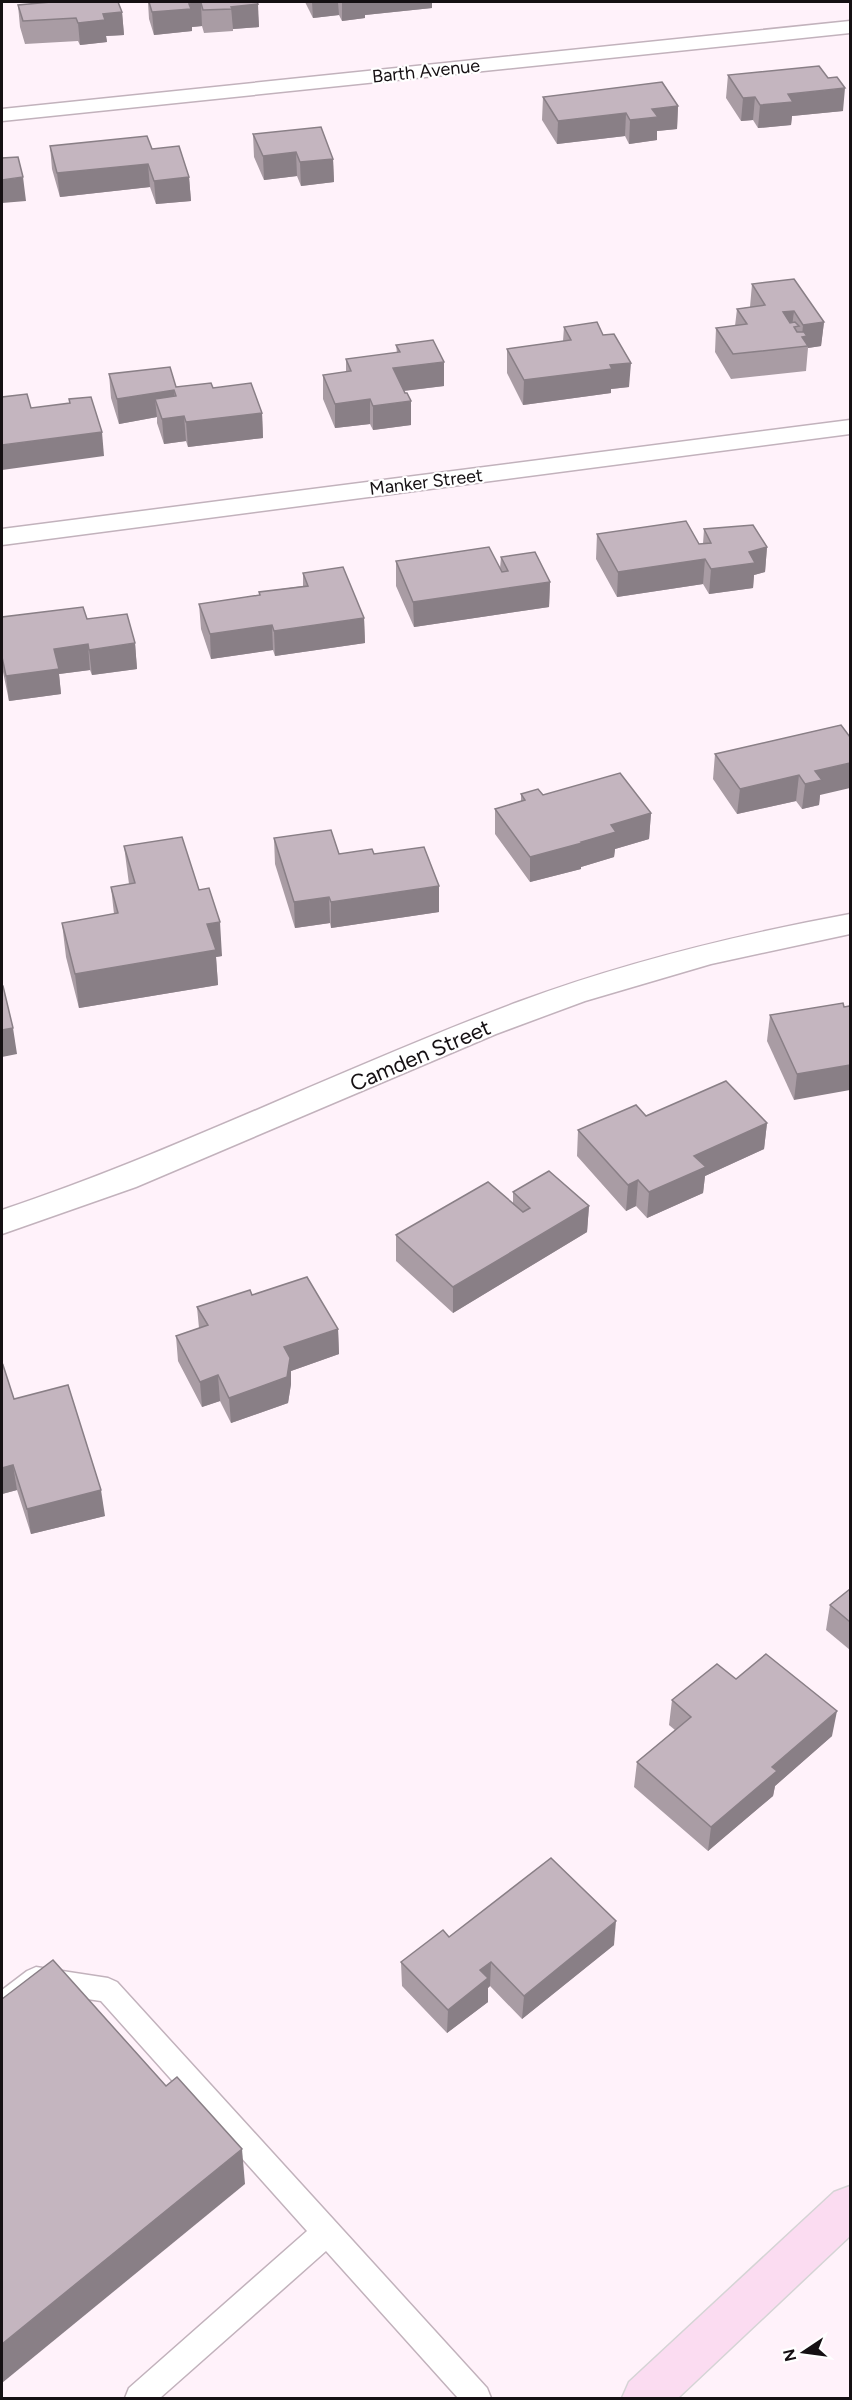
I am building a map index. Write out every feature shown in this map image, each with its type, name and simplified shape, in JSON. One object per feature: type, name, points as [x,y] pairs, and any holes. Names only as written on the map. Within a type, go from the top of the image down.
[{"type":"main road","points":[[645,2398],[850,2207]]},
{"type":"street","name":"Barth Avenue","points":[[2,115],[850,27]]},
{"type":"street","name":"Manker Street","points":[[2,537],[850,428]]},
{"type":"street","name":"Camden Street","points":[[2,1222],[105,1187],[186,1155],[483,1027],[526,1011],[699,957],[850,924]]},
{"type":"lane","points":[[2,2006],[36,1979],[108,1990],[477,2398]]},
{"type":"lane","points":[[139,2398],[327,2232]]},
{"type":"building","points":[[51,2],[118,2],[122,12],[103,14],[105,20],[78,23],[76,18],[23,21],[18,5]]},
{"type":"building","points":[[149,2],[257,2],[258,4],[231,7],[232,9],[203,10],[201,3],[189,4],[191,9],[152,12]]},
{"type":"building","points":[[819,66],[828,78],[837,77],[845,88],[788,94],[793,102],[760,105],[755,97],[743,98],[728,75]]},
{"type":"building","points":[[662,82],[678,106],[652,109],[658,117],[630,120],[626,113],[558,121],[543,97]]},
{"type":"building","points":[[321,127],[333,159],[300,162],[296,152],[263,156],[253,134]]},
{"type":"building","points":[[147,136],[152,149],[179,146],[189,177],[154,181],[148,164],[57,173],[50,146]]},
{"type":"building","points":[[18,157],[23,177],[2,180],[2,158]]},
{"type":"building","points":[[794,279],[824,322],[803,325],[794,311],[783,312],[790,323],[795,322],[799,326],[794,327],[797,332],[804,332],[807,336],[802,337],[808,346],[733,354],[716,328],[747,324],[737,309],[765,305],[752,284]]},
{"type":"building","points":[[597,322],[603,335],[614,334],[631,363],[610,365],[612,369],[524,380],[507,349],[571,340],[564,327]]},
{"type":"building","points":[[433,340],[444,362],[393,368],[411,401],[373,406],[370,399],[335,404],[323,375],[351,371],[346,359],[400,352],[396,345]]},
{"type":"building","points":[[170,367],[176,387],[211,383],[213,388],[251,383],[262,413],[186,422],[184,416],[162,419],[155,399],[176,396],[174,390],[117,399],[109,374]]},
{"type":"building","points":[[27,394],[31,408],[70,403],[69,399],[91,397],[102,432],[2,445],[2,397]]},
{"type":"building","points":[[686,521],[699,544],[711,543],[704,529],[753,525],[767,547],[749,552],[755,563],[711,569],[705,559],[618,572],[597,534]]},
{"type":"building","points":[[489,547],[502,572],[508,571],[501,557],[535,552],[550,582],[413,602],[396,561]]},
{"type":"building","points":[[343,567],[364,618],[274,631],[272,625],[210,634],[199,604],[260,595],[259,592],[308,586],[303,573]]},
{"type":"building","points":[[83,607],[87,619],[127,614],[135,643],[89,650],[88,644],[54,649],[59,669],[6,676],[2,657],[2,617]]},
{"type":"building","points":[[841,725],[850,737],[850,763],[815,771],[822,780],[805,784],[799,775],[740,789],[715,754]]},
{"type":"building","points":[[620,773],[651,813],[611,825],[616,832],[582,843],[530,857],[495,809],[525,800],[521,794],[538,789],[543,795]]},
{"type":"building","points":[[331,830],[339,854],[372,849],[374,854],[424,847],[439,886],[331,902],[329,897],[294,902],[274,838]]},
{"type":"building","points":[[182,837],[199,890],[209,888],[220,922],[207,924],[216,950],[75,974],[62,923],[118,913],[111,887],[135,883],[124,846]]},
{"type":"building","points":[[2,986],[13,1028],[2,1030]]},
{"type":"building","points":[[843,1003],[844,1007],[850,1006],[850,1065],[797,1074],[770,1015]]},
{"type":"building","points":[[726,1081],[767,1123],[694,1156],[706,1167],[649,1192],[638,1180],[628,1185],[578,1130],[636,1105],[646,1116]]},
{"type":"building","points":[[549,1171],[589,1206],[453,1287],[396,1235],[488,1182],[523,1212],[530,1208],[513,1192]]},
{"type":"building","points":[[307,1277],[338,1329],[284,1347],[290,1358],[287,1377],[229,1398],[218,1375],[200,1382],[176,1336],[208,1325],[197,1307],[250,1290],[252,1295]]},
{"type":"building","points":[[3,1365],[14,1399],[68,1385],[101,1490],[27,1509],[13,1465],[2,1468]]},
{"type":"building","points":[[850,1589],[850,1622],[830,1605]]},
{"type":"building","points":[[766,1654],[837,1711],[772,1767],[777,1771],[711,1827],[637,1762],[691,1717],[672,1700],[717,1664],[736,1679]]},
{"type":"building","points":[[551,1858],[616,1921],[524,1996],[491,1962],[480,1970],[488,1978],[448,2010],[401,1962],[443,1930],[449,1937]]},
{"type":"building","points":[[53,1960],[166,2086],[177,2077],[242,2149],[2,2344],[2,1999]]}]
